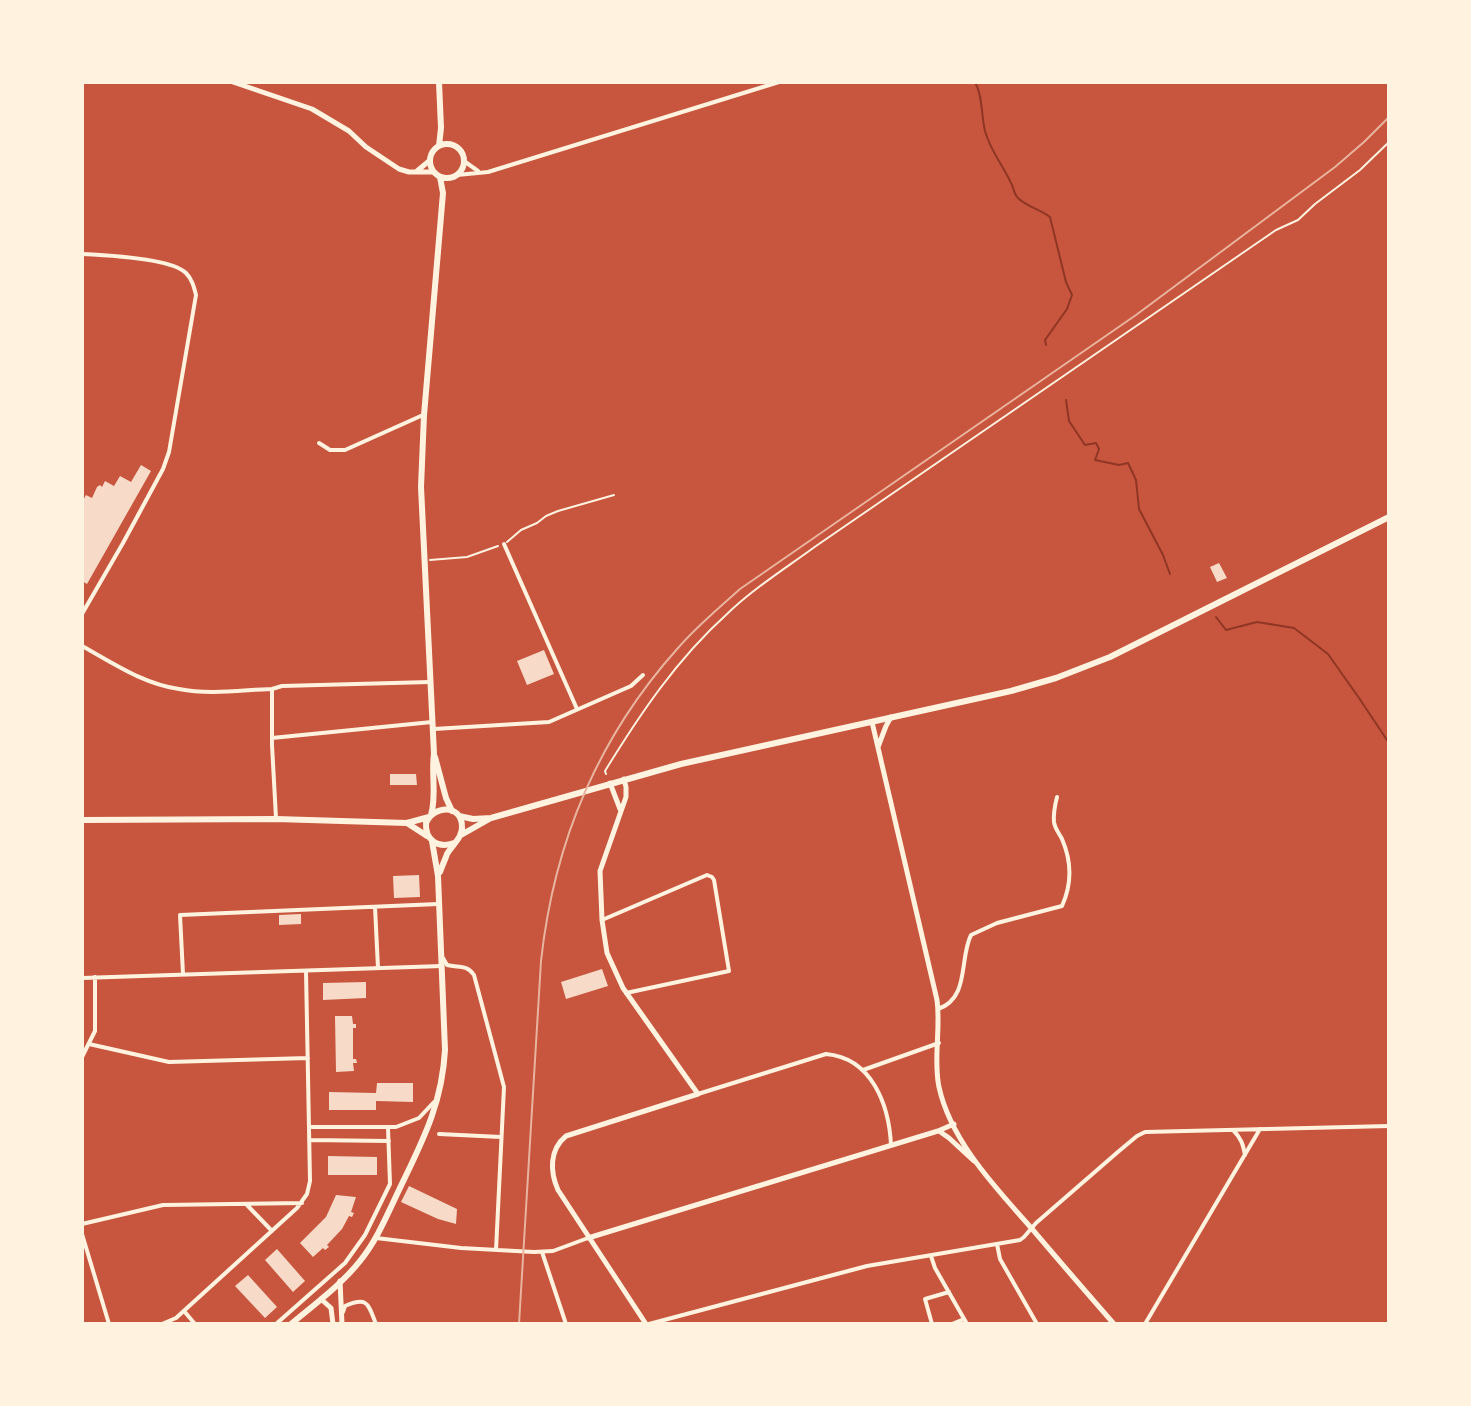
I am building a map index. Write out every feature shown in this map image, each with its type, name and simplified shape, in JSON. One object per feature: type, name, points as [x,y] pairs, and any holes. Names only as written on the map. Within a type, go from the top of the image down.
[{"type":"main road","points":[[439,82],[439,146]]},
{"type":"main road","points":[[441,128],[451,144],[460,150],[464,161],[461,171],[443,193]]},
{"type":"main road","points":[[451,144],[439,146],[432,152],[429,161],[433,172],[440,177],[455,177]]},
{"type":"main road","points":[[291,1324],[358,1263],[376,1238],[430,1124],[444,1071],[438,876],[426,826],[434,804],[434,754],[421,487],[443,193],[440,177]]},
{"type":"main road","points":[[438,876],[461,835],[491,818],[695,761],[1034,685],[1110,657],[1389,517]]},
{"type":"main road","points":[[434,754],[446,798],[462,826],[461,835]]},
{"type":"main road","points":[[82,820],[276,819],[407,823],[441,809],[491,818]]},
{"type":"main road","points":[[407,823],[441,845],[454,843]]},
{"type":"street","points":[[233,82],[312,109],[349,131],[366,147],[399,169],[433,172]]},
{"type":"street","points":[[455,177],[509,165],[779,82]]},
{"type":"street","points":[[416,171],[429,161]]},
{"type":"street","points":[[464,161],[480,172]]},
{"type":"street","points":[[82,254],[174,265],[193,282],[196,295],[169,452],[163,469],[82,614]]},
{"type":"street","points":[[319,443],[330,450],[351,449],[424,415]]},
{"type":"street","points":[[504,544],[577,709]]},
{"type":"street","points":[[82,646],[138,677],[171,688],[194,691],[430,682]]},
{"type":"street","points":[[272,738],[432,726],[549,722],[631,686],[643,675]]},
{"type":"street","points":[[272,689],[276,819]]},
{"type":"street","points":[[878,748],[891,717]]},
{"type":"street","points":[[872,722],[938,1009],[939,1084],[944,1104],[988,1179],[1114,1324]]},
{"type":"street","points":[[624,779],[624,802],[600,871],[607,953],[626,993],[698,1094]]},
{"type":"street","points":[[610,783],[620,810]]},
{"type":"street","points":[[938,1009],[944,1008],[960,987],[965,951],[971,935],[997,923],[1062,906],[1071,867],[1054,822],[1057,797]]},
{"type":"street","points":[[602,920],[707,875],[714,880],[729,971],[626,993]]},
{"type":"street","points":[[183,974],[180,915],[439,904]]},
{"type":"street","points":[[375,907],[378,968]]},
{"type":"street","points":[[442,955],[447,965],[465,967],[474,975],[504,1087],[496,1250]]},
{"type":"street","points":[[82,978],[442,966]]},
{"type":"street","points":[[162,1324],[184,1311],[302,1203],[307,1194],[310,1181],[306,971]]},
{"type":"street","points":[[82,1057],[95,1031],[95,977]]},
{"type":"street","points":[[863,1070],[939,1043]]},
{"type":"street","points":[[89,1044],[169,1062],[308,1058]]},
{"type":"street","points":[[891,1145],[884,1101],[863,1070],[842,1057],[826,1054],[573,1134],[559,1143],[552,1161],[554,1181],[560,1194],[648,1324],[835,1274],[1022,1239],[1141,1134],[1151,1131],[1389,1126]]},
{"type":"street","points":[[309,1127],[388,1128],[408,1124],[419,1118],[439,1096]]},
{"type":"street","points":[[376,1238],[461,1248],[553,1251],[954,1124]]},
{"type":"street","points":[[276,1324],[345,1263],[365,1235],[390,1184],[388,1128]]},
{"type":"street","points":[[1145,1324],[1260,1129]]},
{"type":"street","points":[[1233,1130],[1240,1136],[1245,1155]]},
{"type":"street","points":[[938,1131],[977,1163]]},
{"type":"street","points":[[439,1134],[502,1137]]},
{"type":"street","points":[[309,1140],[389,1141]]},
{"type":"street","points":[[82,1224],[155,1206],[302,1203]]},
{"type":"street","points":[[247,1205],[272,1231]]},
{"type":"street","points":[[82,1234],[109,1324]]},
{"type":"street","points":[[997,1244],[1000,1259],[1037,1324]]},
{"type":"street","points":[[542,1252],[566,1324]]},
{"type":"street","points":[[931,1256],[966,1321],[952,1324]]},
{"type":"street","points":[[340,1281],[342,1324]]},
{"type":"street","points":[[932,1324],[925,1299],[949,1292]]},
{"type":"street","points":[[321,1299],[332,1311],[333,1324]]},
{"type":"street","points":[[341,1314],[345,1306],[363,1301],[376,1324]]},
{"type":"street","points":[[184,1311],[195,1324]]},
{"type":"path","points":[[606,774],[605,771],[664,681],[705,634],[744,598],[1276,230],[1298,220],[1389,142]]},
{"type":"path","points":[[424,560],[475,556],[504,544],[546,516],[614,495]]},
{"type":"building","points":[[141,465],[151,471],[87,584],[82,581],[82,502],[86,495],[92,498],[97,487],[102,487],[105,481],[114,486],[120,476],[131,482]]},
{"type":"building","points":[[1219,563],[1227,578],[1217,582],[1210,567]]},
{"type":"building","points":[[544,650],[554,674],[527,685],[517,661]]},
{"type":"building","points":[[390,774],[416,774],[417,785],[390,785]]},
{"type":"building","points":[[419,875],[420,897],[394,898],[393,876]]},
{"type":"building","points":[[301,914],[301,924],[279,925],[279,915]]},
{"type":"building","points":[[602,969],[608,986],[566,999],[561,982]]},
{"type":"building","points":[[366,982],[366,998],[323,1000],[323,983]]},
{"type":"building","points":[[335,1016],[352,1016],[353,1024],[356,1024],[353,1028],[353,1059],[357,1063],[353,1063],[354,1071],[336,1072]]},
{"type":"building","points":[[377,1083],[413,1083],[413,1102],[376,1101],[376,1110],[329,1110],[329,1092],[376,1093]]},
{"type":"building","points":[[328,1156],[377,1157],[377,1175],[328,1175]]},
{"type":"building","points":[[409,1186],[457,1209],[456,1224],[401,1202]]},
{"type":"building","points":[[336,1195],[356,1197],[351,1212],[354,1213],[327,1245],[329,1247],[313,1257],[300,1243],[326,1217]]},
{"type":"building","points":[[277,1249],[305,1281],[293,1292],[265,1260]]},
{"type":"building","points":[[248,1275],[277,1307],[265,1318],[235,1286]]},
{"type":"waterway","points":[[975,82],[987,138],[1015,194],[1025,204],[1050,217],[1072,295],[1067,309],[1045,340],[1046,345]]},
{"type":"waterway","points":[[1066,400],[1069,421],[1085,445],[1096,443],[1099,449],[1095,460],[1119,465],[1128,463],[1136,480],[1139,509],[1170,574]]},
{"type":"waterway","points":[[1216,617],[1226,630],[1257,622],[1294,628],[1328,654],[1389,743]]},
{"type":"tram line","points":[[519,1324],[541,961],[547,917],[569,833],[584,793],[603,755],[650,682],[693,632],[740,589],[1136,315],[1335,167],[1389,117]]}]
